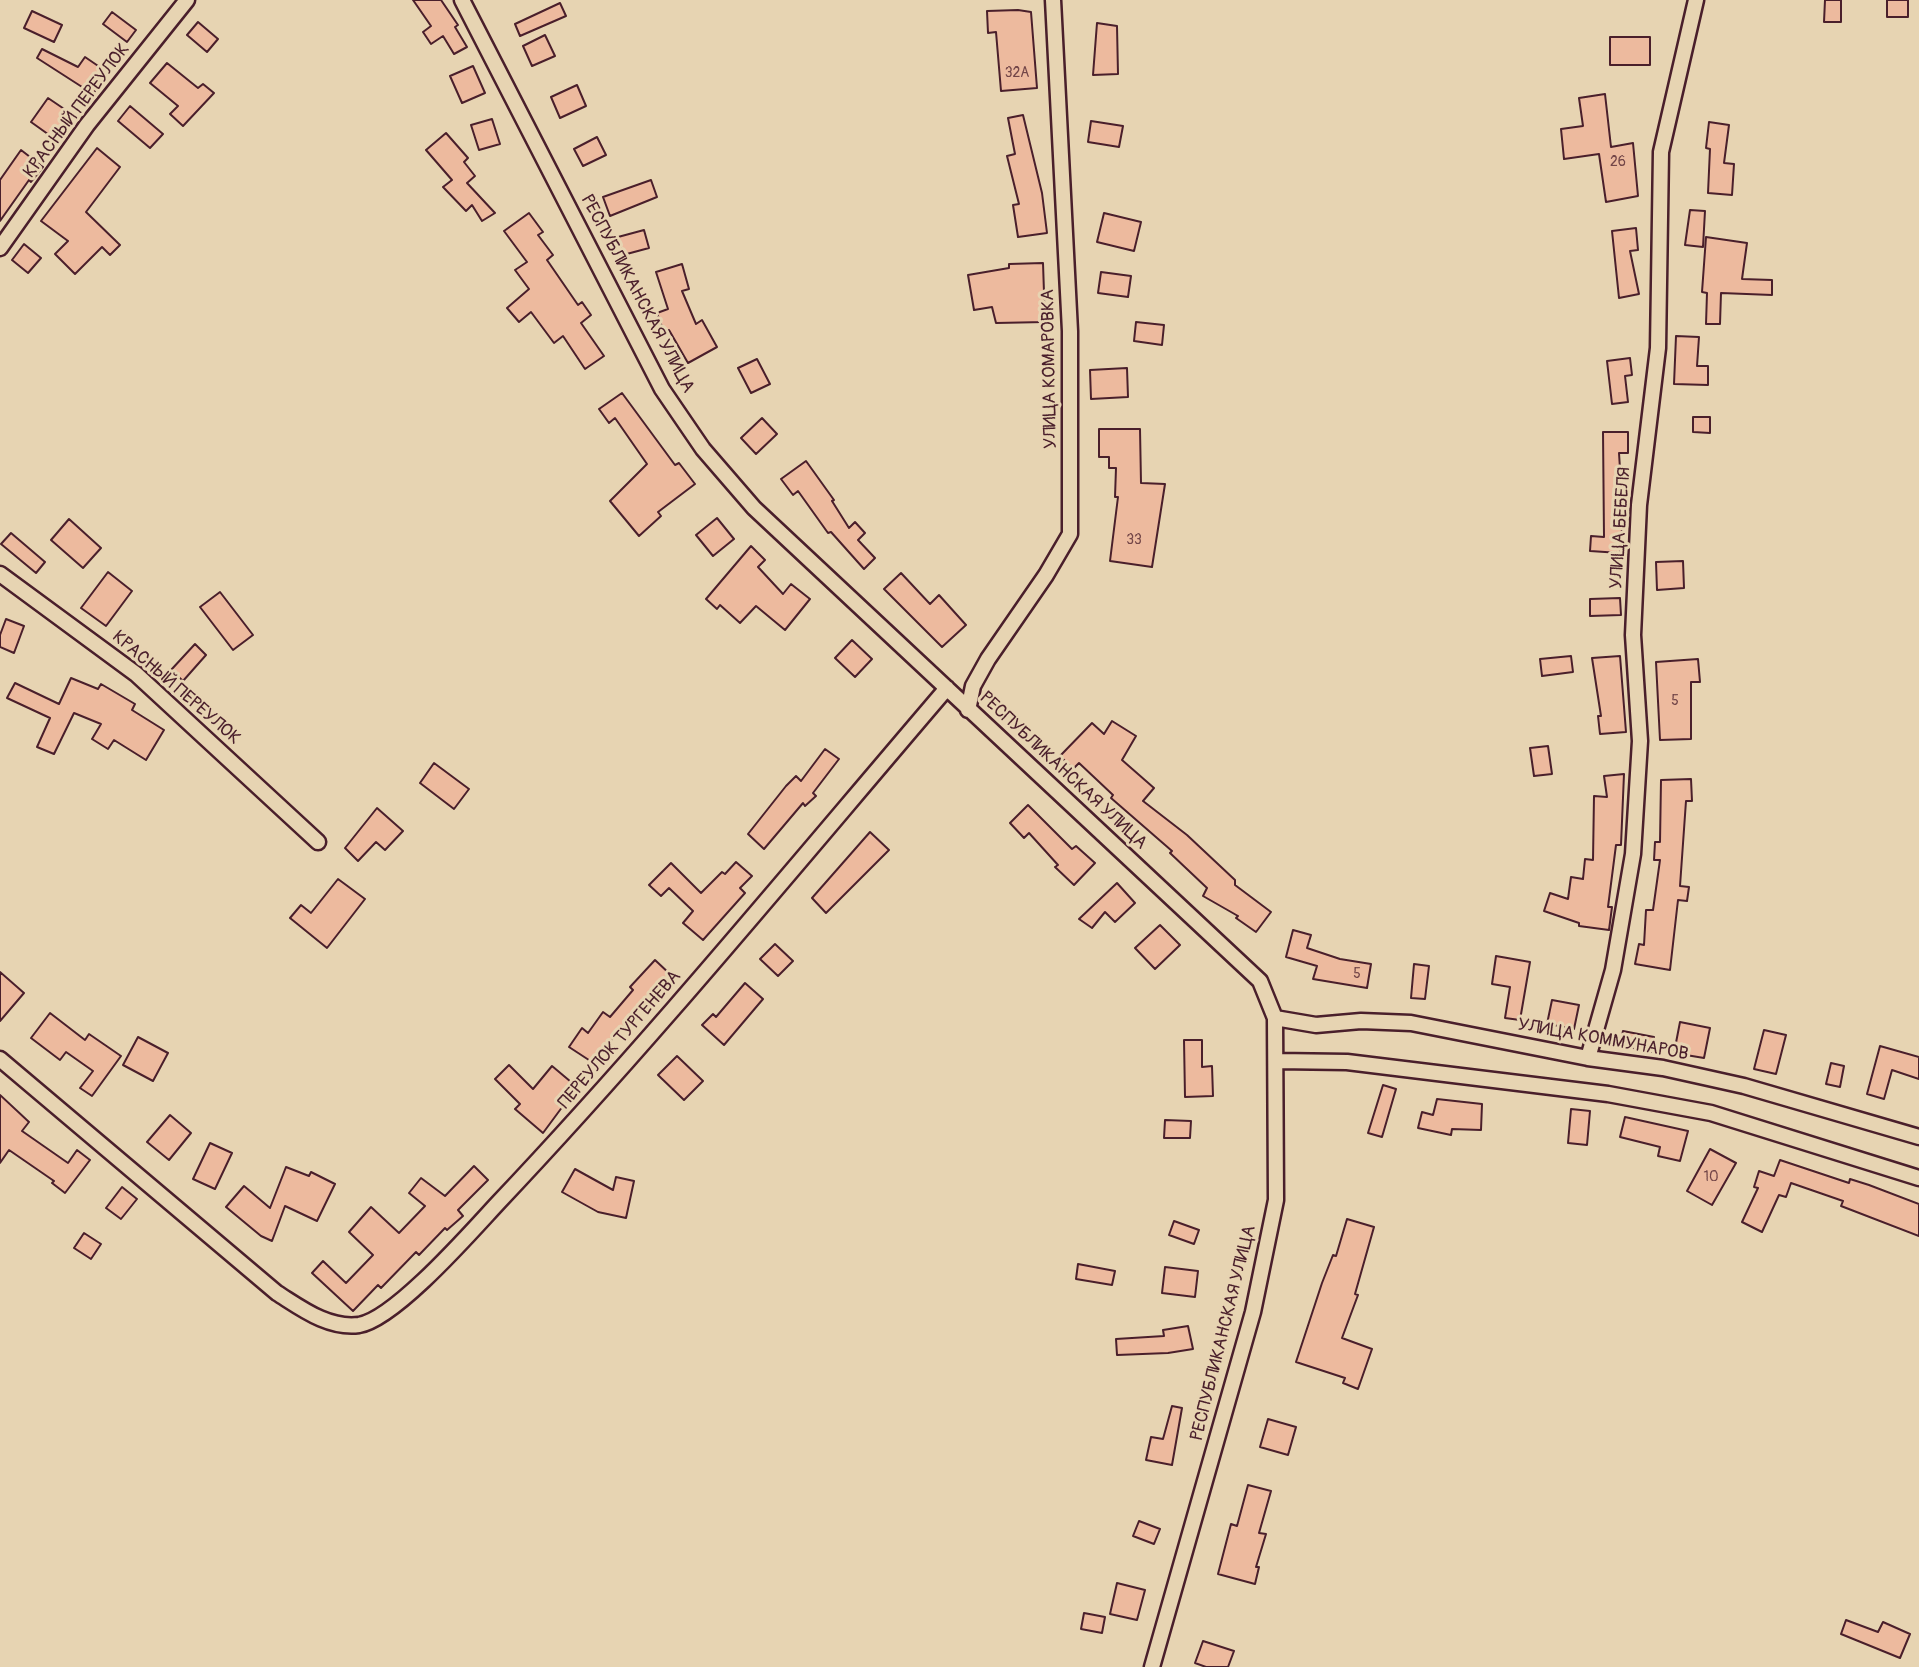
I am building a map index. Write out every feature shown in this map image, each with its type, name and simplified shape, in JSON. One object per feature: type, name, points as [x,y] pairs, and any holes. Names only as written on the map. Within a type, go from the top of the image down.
[{"type":"street","name":"КРАСНЫЙ ПЕРЕУЛОК","points":[[0,248],[87,125],[187,0]]},
{"type":"street","name":"РЕСПУБЛИКАНСКАЯ УЛИЦА","points":[[462,0],[662,389],[704,449],[754,508],[1260,981],[1275,1018],[1276,1200],[1255,1300],[1152,1667]]},
{"type":"street","name":"УЛИЦА КОМАРОВКА","points":[[968,710],[973,686],[988,659],[1046,575],[1070,534],[1070,331],[1053,0]]},
{"type":"street","name":"УЛИЦА БЕБЕЛЯ","points":[[1588,1058],[1613,970],[1633,855],[1640,741],[1633,635],[1639,505],[1658,348],[1661,152],[1696,0]]},
{"type":"street","name":"КРАСНЫЙ ПЕРЕУЛОК","points":[[0,574],[136,674],[318,842]]},
{"type":"street","name":"ПЕРЕУЛОК ТУРГЕНЕВА","points":[[0,1059],[277,1293],[318,1320],[359,1325],[386,1311],[438,1266],[591,1105],[947,688]]},
{"type":"street","name":"УЛИЦА КОММУНАРОВ","points":[[1275,1018],[1316,1025],[1362,1021],[1411,1024],[1588,1058],[1663,1068],[1744,1086],[1919,1137]]},
{"type":"street","points":[[1277,1061],[1347,1062],[1608,1094],[1712,1112],[1919,1178]]},
{"type":"building","points":[[413,0],[441,0],[458,25],[455,27],[467,47],[454,54],[443,36],[431,44],[423,32],[431,26]]},
{"type":"building","points":[[1825,0],[1841,0],[1841,22],[1824,22]]},
{"type":"building","points":[[1887,0],[1908,0],[1908,17],[1887,17]]},
{"type":"building","points":[[560,3],[566,16],[520,36],[515,24]]},
{"type":"building","points":[[32,11],[62,25],[54,42],[24,28]]},
{"type":"building","points":[[987,11],[1031,12],[1037,88],[1001,91],[996,32],[988,33]]},
{"type":"building","points":[[112,12],[136,30],[127,42],[103,24]]},
{"type":"building","points":[[198,22],[218,39],[207,52],[187,35]]},
{"type":"building","points":[[1097,23],[1117,26],[1118,74],[1093,75]]},
{"type":"building","points":[[545,35],[555,56],[532,66],[523,46]]},
{"type":"building","points":[[1610,37],[1650,37],[1650,65],[1610,65]]},
{"type":"building","points":[[42,49],[78,67],[85,57],[107,72],[93,94],[37,58]]},
{"type":"building","points":[[167,63],[198,88],[203,84],[214,93],[183,126],[170,114],[178,106],[150,83]]},
{"type":"building","points":[[473,66],[485,93],[462,103],[450,76]]},
{"type":"building","points":[[577,85],[586,106],[560,118],[551,97]]},
{"type":"building","points":[[1605,94],[1611,147],[1633,143],[1638,196],[1606,202],[1599,154],[1564,159],[1561,129],[1583,126],[1579,98]]},
{"type":"building","points":[[48,98],[76,117],[59,142],[31,122]]},
{"type":"building","points":[[130,106],[163,134],[150,148],[118,121]]},
{"type":"building","points":[[1023,115],[1042,193],[1047,233],[1018,237],[1013,205],[1019,204],[1007,156],[1015,154],[1008,118]]},
{"type":"building","points":[[492,119],[500,144],[479,150],[471,125]]},
{"type":"building","points":[[1091,121],[1123,126],[1119,147],[1088,142]]},
{"type":"building","points":[[1709,122],[1729,125],[1724,163],[1734,164],[1732,195],[1708,193],[1710,149],[1706,148]]},
{"type":"building","points":[[446,133],[468,158],[464,162],[475,176],[467,183],[495,213],[482,221],[472,205],[466,211],[443,187],[452,180],[426,150]]},
{"type":"building","points":[[597,137],[606,155],[583,166],[574,149]]},
{"type":"building","points":[[97,148],[120,167],[86,212],[120,245],[110,255],[102,247],[75,274],[55,254],[68,241],[41,221]]},
{"type":"building","points":[[21,150],[43,167],[31,182],[29,180],[0,221],[0,180]]},
{"type":"building","points":[[651,180],[657,197],[610,216],[603,197]]},
{"type":"building","points":[[1690,210],[1705,211],[1703,247],[1685,245]]},
{"type":"building","points":[[529,213],[543,232],[538,235],[553,255],[547,260],[578,305],[582,302],[591,315],[581,323],[604,356],[585,369],[563,336],[554,343],[531,312],[519,322],[507,308],[529,289],[515,270],[527,262],[504,231]]},
{"type":"building","points":[[1104,213],[1141,222],[1134,251],[1097,242]]},
{"type":"building","points":[[1636,228],[1638,250],[1630,251],[1639,294],[1619,298],[1612,231]]},
{"type":"building","points":[[644,230],[649,248],[623,255],[618,237]]},
{"type":"building","points":[[1706,237],[1747,243],[1742,279],[1772,280],[1772,295],[1721,293],[1720,324],[1706,324],[1707,293],[1702,292]]},
{"type":"building","points":[[24,244],[41,258],[28,273],[12,260]]},
{"type":"building","points":[[1043,263],[1045,322],[996,323],[992,307],[974,310],[968,275],[1009,268],[1009,264]]},
{"type":"building","points":[[682,264],[689,289],[682,291],[696,324],[702,320],[717,347],[688,363],[669,330],[664,332],[657,313],[668,309],[656,272]]},
{"type":"building","points":[[1101,272],[1131,276],[1128,297],[1098,293]]},
{"type":"building","points":[[1136,322],[1164,325],[1162,345],[1134,341]]},
{"type":"building","points":[[1676,336],[1699,337],[1697,366],[1708,366],[1708,385],[1674,384]]},
{"type":"building","points":[[1630,358],[1632,375],[1625,376],[1628,402],[1612,404],[1607,361]]},
{"type":"building","points":[[757,359],[770,384],[751,393],[738,368]]},
{"type":"building","points":[[1127,368],[1128,397],[1091,399],[1090,370]]},
{"type":"building","points":[[622,393],[675,465],[679,463],[695,484],[658,512],[661,516],[639,536],[610,501],[647,464],[615,418],[609,423],[599,409]]},
{"type":"building","points":[[1693,417],[1710,417],[1710,433],[1693,432]]},
{"type":"building","points":[[762,418],[777,434],[756,454],[741,438]]},
{"type":"building","points":[[1099,429],[1140,429],[1141,483],[1165,484],[1152,567],[1110,561],[1118,497],[1115,497],[1116,468],[1109,468],[1109,457],[1099,457]]},
{"type":"building","points":[[1603,432],[1628,432],[1628,453],[1619,453],[1623,516],[1620,553],[1590,551],[1591,536],[1604,537]]},
{"type":"building","points":[[806,461],[834,500],[832,501],[849,528],[855,522],[865,533],[858,540],[875,558],[864,569],[831,532],[828,533],[798,491],[793,495],[781,479]]},
{"type":"building","points":[[717,518],[734,539],[713,556],[696,535]]},
{"type":"building","points":[[69,519],[101,548],[83,568],[51,540]]},
{"type":"building","points":[[11,533],[45,562],[36,573],[1,544]]},
{"type":"building","points":[[751,546],[765,560],[758,567],[783,594],[791,584],[810,599],[785,630],[756,606],[740,623],[720,605],[717,609],[706,599]]},
{"type":"building","points":[[1683,561],[1684,588],[1657,590],[1656,562]]},
{"type":"building","points":[[108,572],[132,591],[106,626],[81,608]]},
{"type":"building","points":[[901,573],[930,604],[939,595],[966,625],[942,647],[884,589]]},
{"type":"building","points":[[220,592],[253,635],[233,650],[200,607]]},
{"type":"building","points":[[1620,598],[1621,615],[1590,616],[1590,599]]},
{"type":"building","points":[[6,619],[24,626],[14,653],[0,647],[0,635]]},
{"type":"building","points":[[852,640],[872,659],[855,677],[835,658]]},
{"type":"building","points":[[195,644],[206,655],[183,681],[171,670]]},
{"type":"building","points":[[1571,656],[1573,672],[1542,676],[1540,659]]},
{"type":"building","points":[[1620,656],[1626,732],[1600,734],[1598,716],[1601,716],[1592,658]]},
{"type":"building","points":[[1698,659],[1700,682],[1691,682],[1691,739],[1660,740],[1656,662]]},
{"type":"building","points":[[71,678],[98,689],[101,684],[135,704],[132,710],[164,730],[146,760],[114,740],[108,749],[92,739],[101,724],[74,713],[54,754],[37,747],[50,718],[7,698],[15,683],[59,704]]},
{"type":"building","points":[[1112,721],[1136,736],[1122,760],[1154,788],[1143,801],[1187,835],[1235,880],[1235,885],[1271,912],[1256,932],[1236,918],[1238,916],[1203,896],[1207,888],[1170,853],[1172,851],[1111,798],[1113,795],[1079,763],[1073,769],[1060,756],[1092,723],[1104,734]]},
{"type":"building","points":[[1548,746],[1552,774],[1534,776],[1530,748]]},
{"type":"building","points":[[825,749],[839,759],[813,793],[816,796],[805,806],[803,803],[764,849],[748,834],[786,786],[796,776],[801,781]]},
{"type":"building","points":[[434,763],[469,789],[454,809],[420,783]]},
{"type":"building","points":[[1624,774],[1621,845],[1616,845],[1608,907],[1612,907],[1609,930],[1579,926],[1579,923],[1544,911],[1550,893],[1568,899],[1571,877],[1583,879],[1585,859],[1593,860],[1594,796],[1607,797],[1604,776]]},
{"type":"building","points":[[1691,779],[1692,801],[1686,801],[1680,886],[1689,887],[1687,901],[1678,900],[1670,970],[1635,964],[1639,944],[1644,945],[1646,910],[1653,910],[1660,860],[1654,860],[1655,842],[1660,842],[1661,780]]},
{"type":"building","points":[[1028,805],[1072,849],[1076,846],[1095,863],[1074,885],[1055,867],[1058,865],[1029,833],[1024,838],[1010,823]]},
{"type":"building","points":[[377,808],[403,831],[385,850],[376,842],[358,861],[345,848]]},
{"type":"building","points":[[870,832],[889,850],[826,913],[812,898]]},
{"type":"building","points":[[736,862],[752,876],[740,888],[745,893],[703,940],[683,923],[693,911],[669,888],[661,896],[649,885],[671,863],[701,893]]},
{"type":"building","points":[[338,879],[365,899],[327,948],[290,918],[301,905],[311,913]]},
{"type":"building","points":[[1117,883],[1135,903],[1115,922],[1105,912],[1092,928],[1079,919]]},
{"type":"building","points":[[1160,925],[1180,945],[1155,969],[1135,948]]},
{"type":"building","points":[[1293,930],[1311,935],[1307,948],[1340,959],[1371,964],[1367,988],[1313,979],[1317,966],[1286,957]]},
{"type":"building","points":[[775,944],[793,961],[778,976],[760,959]]},
{"type":"building","points":[[1496,956],[1530,962],[1520,1020],[1505,1018],[1510,987],[1492,984]]},
{"type":"building","points":[[655,960],[672,976],[614,1036],[595,1064],[569,1047],[582,1028],[588,1033],[603,1012],[610,1017],[633,990],[630,987]]},
{"type":"building","points":[[1414,964],[1429,966],[1425,999],[1411,998]]},
{"type":"building","points":[[0,972],[24,993],[0,1021]]},
{"type":"building","points":[[745,983],[763,999],[724,1045],[702,1025],[713,1014],[716,1017]]},
{"type":"building","points":[[1552,1000],[1579,1005],[1574,1029],[1547,1024]]},
{"type":"building","points":[[50,1013],[85,1040],[89,1034],[121,1056],[92,1096],[80,1088],[93,1071],[66,1052],[60,1060],[31,1038]]},
{"type":"building","points":[[1680,1022],[1710,1028],[1704,1058],[1674,1053]]},
{"type":"building","points":[[1764,1030],[1786,1035],[1776,1074],[1754,1069]]},
{"type":"building","points":[[1623,1031],[1654,1037],[1651,1052],[1620,1045]]},
{"type":"building","points":[[138,1037],[168,1053],[153,1081],[123,1065]]},
{"type":"building","points":[[1184,1040],[1202,1040],[1202,1067],[1212,1066],[1213,1096],[1185,1097]]},
{"type":"building","points":[[1880,1046],[1919,1057],[1919,1079],[1892,1070],[1884,1099],[1867,1094]]},
{"type":"building","points":[[677,1056],[703,1081],[684,1100],[658,1075]]},
{"type":"building","points":[[1831,1063],[1844,1066],[1840,1087],[1826,1084]]},
{"type":"building","points":[[509,1065],[533,1089],[552,1066],[577,1087],[543,1133],[515,1109],[520,1104],[495,1079]]},
{"type":"building","points":[[1383,1085],[1396,1089],[1382,1137],[1368,1133]]},
{"type":"building","points":[[0,1095],[29,1122],[22,1131],[68,1163],[77,1150],[90,1160],[65,1193],[52,1183],[54,1181],[9,1150],[0,1163]]},
{"type":"building","points":[[1437,1099],[1482,1104],[1481,1130],[1452,1129],[1451,1135],[1418,1128],[1422,1112],[1433,1115]]},
{"type":"building","points":[[1571,1109],[1590,1111],[1587,1145],[1568,1143]]},
{"type":"building","points":[[170,1115],[191,1133],[169,1160],[147,1142]]},
{"type":"building","points":[[1625,1117],[1688,1131],[1680,1161],[1658,1156],[1660,1147],[1620,1137]]},
{"type":"building","points":[[1165,1120],[1191,1121],[1190,1138],[1164,1138]]},
{"type":"building","points":[[210,1143],[232,1153],[215,1189],[193,1179]]},
{"type":"building","points":[[1710,1149],[1736,1163],[1712,1205],[1687,1191]]},
{"type":"building","points":[[1780,1160],[1849,1183],[1850,1179],[1869,1185],[1919,1204],[1919,1236],[1841,1206],[1843,1201],[1791,1183],[1786,1197],[1779,1195],[1762,1232],[1742,1222],[1758,1188],[1754,1187],[1759,1171],[1774,1176]]},
{"type":"building","points":[[474,1166],[488,1180],[458,1210],[463,1216],[447,1230],[445,1228],[419,1255],[416,1252],[381,1288],[378,1285],[353,1311],[312,1273],[323,1261],[346,1283],[373,1255],[349,1232],[371,1207],[399,1233],[425,1206],[409,1193],[421,1178],[445,1196]]},
{"type":"building","points":[[286,1167],[309,1176],[311,1172],[335,1184],[317,1221],[285,1206],[272,1241],[261,1236],[226,1207],[244,1186],[270,1208]]},
{"type":"building","points":[[575,1169],[613,1190],[616,1177],[634,1181],[626,1218],[598,1212],[562,1192]]},
{"type":"building","points":[[122,1187],[137,1199],[121,1219],[106,1208]]},
{"type":"building","points":[[1347,1219],[1374,1227],[1355,1294],[1358,1295],[1342,1338],[1372,1349],[1358,1389],[1343,1383],[1345,1378],[1296,1362]]},
{"type":"building","points":[[1174,1221],[1199,1230],[1194,1244],[1169,1235]]},
{"type":"building","points":[[84,1233],[101,1244],[91,1259],[74,1248]]},
{"type":"building","points":[[1078,1264],[1115,1271],[1112,1285],[1076,1279]]},
{"type":"building","points":[[1165,1267],[1198,1271],[1195,1297],[1162,1293]]},
{"type":"building","points":[[1188,1326],[1193,1349],[1117,1355],[1116,1339],[1164,1336],[1163,1330]]},
{"type":"building","points":[[1172,1406],[1182,1408],[1172,1465],[1146,1460],[1151,1437],[1163,1439]]},
{"type":"building","points":[[1268,1419],[1296,1427],[1288,1455],[1260,1447]]},
{"type":"building","points":[[1248,1485],[1271,1491],[1259,1533],[1266,1534],[1256,1567],[1259,1567],[1255,1584],[1218,1574],[1231,1524],[1237,1526]]},
{"type":"building","points":[[1139,1521],[1160,1529],[1154,1544],[1133,1536]]},
{"type":"building","points":[[1117,1583],[1145,1590],[1137,1620],[1110,1614]]},
{"type":"building","points":[[1084,1613],[1105,1617],[1102,1633],[1081,1629]]},
{"type":"building","points":[[1846,1620],[1878,1632],[1883,1622],[1910,1634],[1900,1658],[1841,1634]]},
{"type":"building","points":[[1203,1641],[1234,1651],[1228,1667],[1206,1667],[1195,1663]]}]
